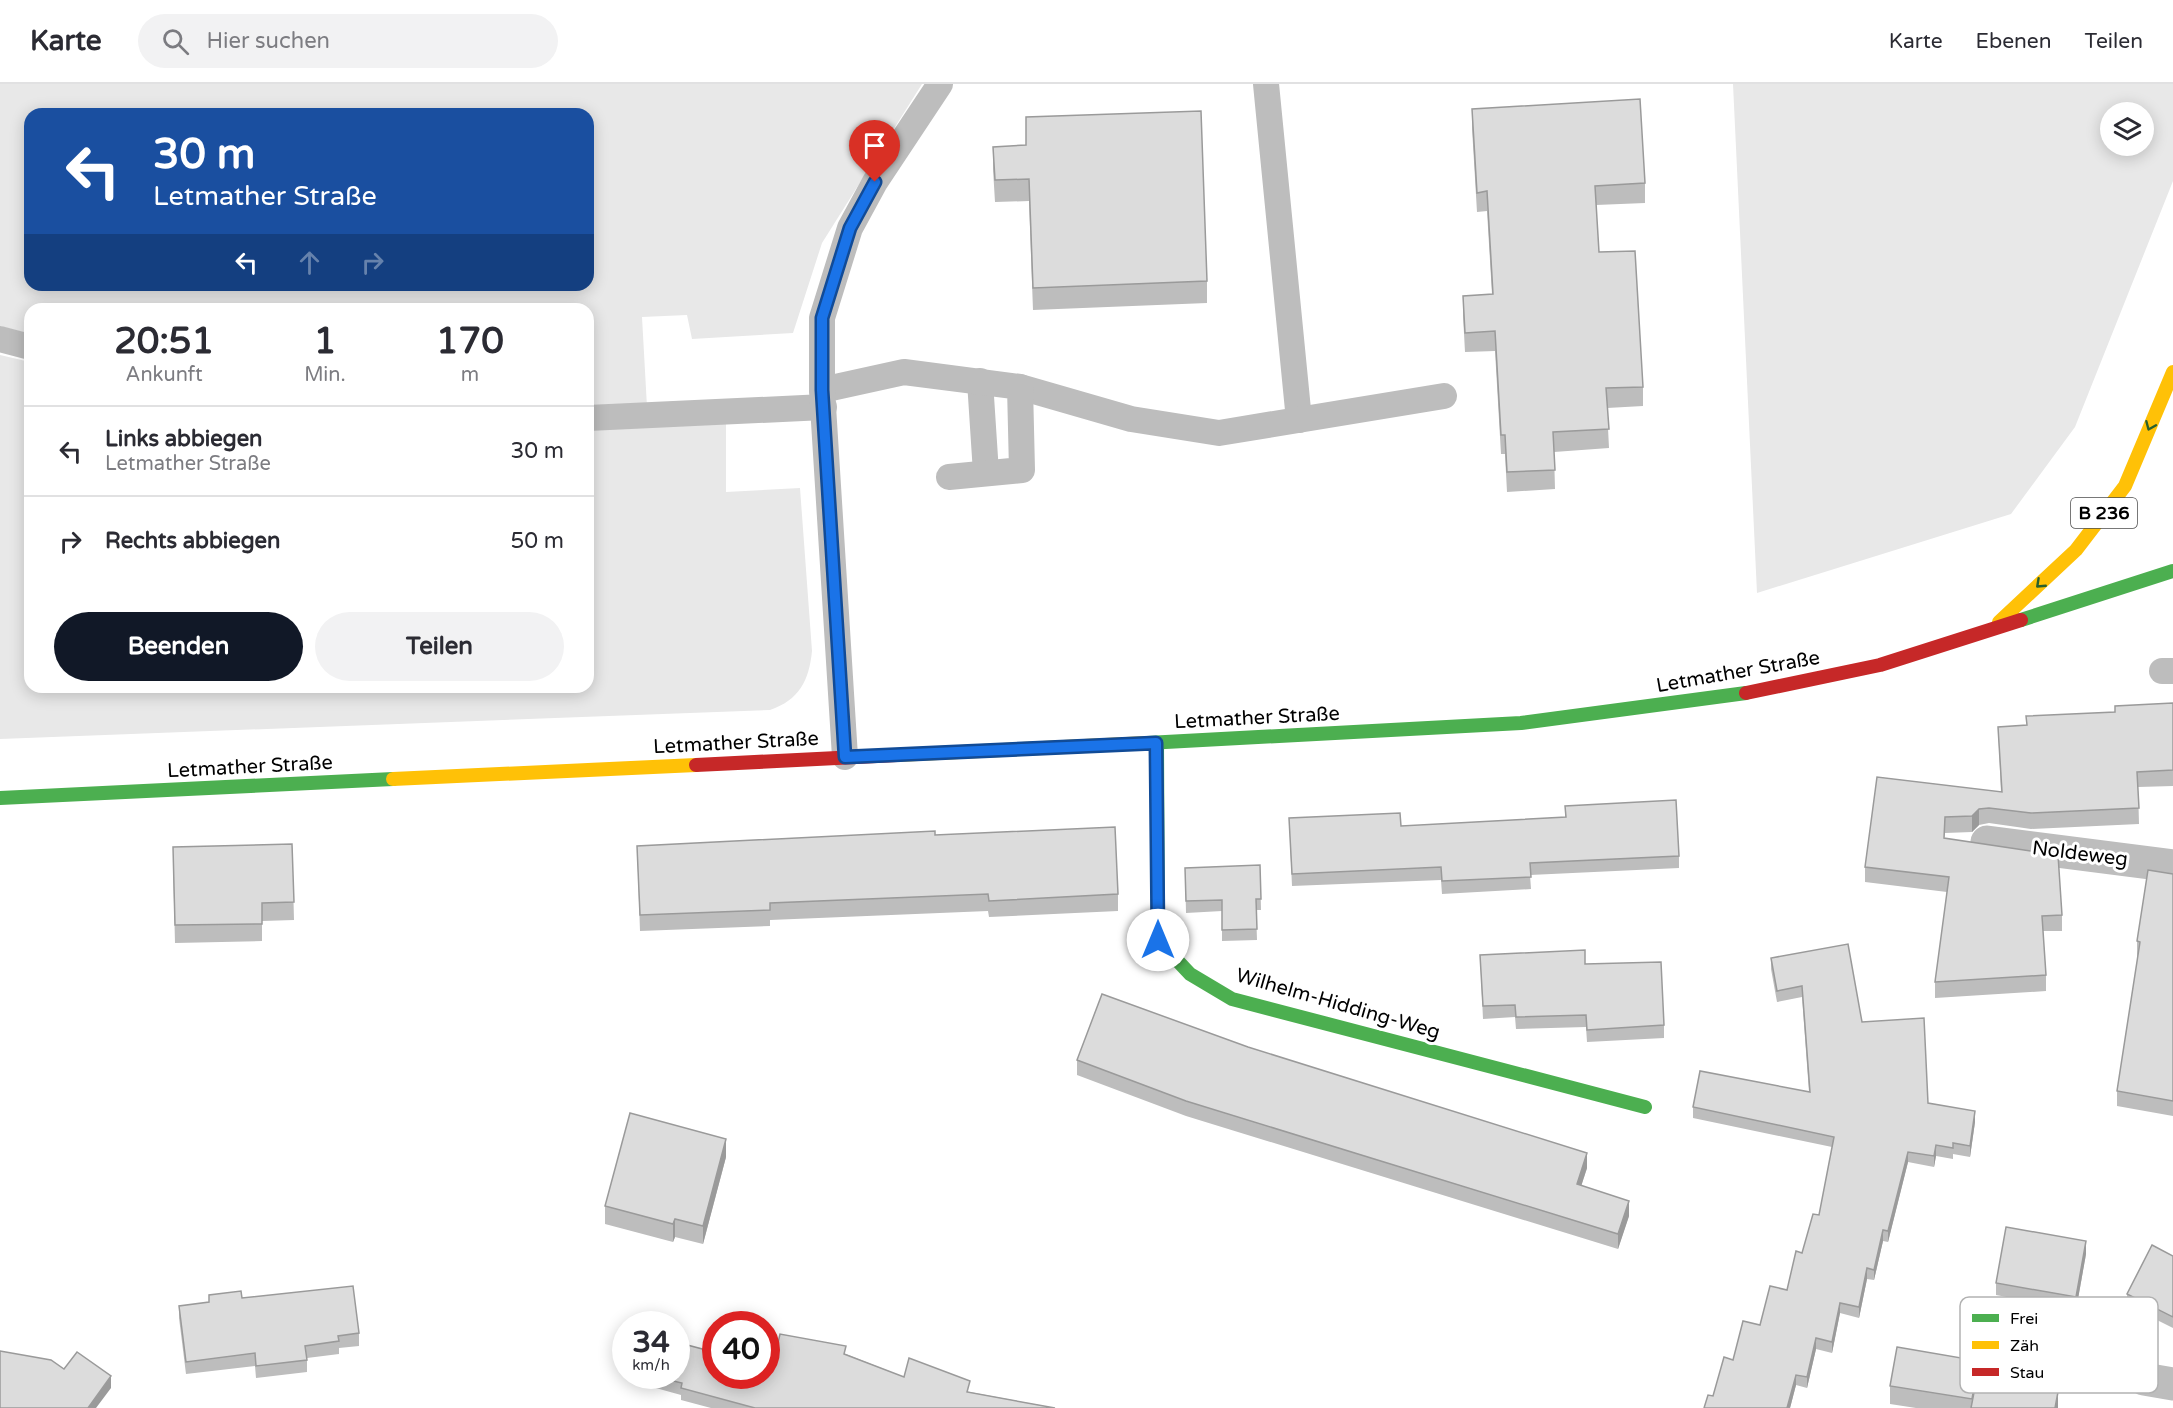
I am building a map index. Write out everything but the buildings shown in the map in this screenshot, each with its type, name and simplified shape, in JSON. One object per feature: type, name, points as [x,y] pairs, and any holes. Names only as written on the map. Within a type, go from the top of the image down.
[{"type":"main road","name":"B 236","points":[[1995,626],[2076,550],[2125,486],[2173,372]]},
{"type":"main road","name":"Letmather Straße","points":[[0,798],[1156,743],[1521,723],[1719,699],[1880,665],[1995,626],[2114,592],[2173,571]]},
{"type":"main road","name":"Wilhelm-Hidding-Weg","points":[[1156,743],[1158,940],[1190,974],[1232,999],[1645,1107]]},
{"type":"street","name":"Noldeweg","points":[[1987,842],[2173,866]]},
{"type":"lane","points":[[845,757],[823,398],[822,318],[850,228],[875,182],[940,84]]},
{"type":"lane","points":[[1266,84],[1299,420]]},
{"type":"lane","points":[[0,339],[24,345]]},
{"type":"lane","points":[[594,417],[823,398],[904,372],[1020,387],[1131,419],[1219,433],[1444,396]]},
{"type":"lane","points":[[980,381],[986,473]]},
{"type":"lane","points":[[949,477],[1022,470],[1020,387]]},
{"type":"shaded area","points":[[0,84],[922,84],[822,243],[793,333],[692,339],[687,315],[642,317],[647,407],[594,407],[594,303],[24,303],[24,332],[0,326]]},
{"type":"shaded area","points":[[1733,84],[2173,84],[2173,181],[2075,427],[2011,514],[1757,593]]},
{"type":"shaded area","points":[[0,355],[24,361],[24,693],[594,693],[594,430],[726,422],[726,492],[800,488],[811,662],[801,688],[788,701],[770,710],[0,739]]},
{"type":"traffic: fast","points":[[2021,620],[2173,571]]},
{"type":"traffic: fast","points":[[1147,743],[1521,723],[1746,693]]},
{"type":"traffic: fast","points":[[1157,743],[1158,940],[1190,974],[1232,999],[1645,1107]]},
{"type":"traffic: fast","points":[[0,798],[393,779]]},
{"type":"traffic: slow","points":[[1999,622],[2076,550],[2125,486],[2173,372]]},
{"type":"traffic: slow","points":[[897,755],[1147,743]]},
{"type":"traffic: slow","points":[[393,779],[696,765]]},
{"type":"traffic: jam","points":[[1746,693],[1880,665],[2021,620]]},
{"type":"traffic: jam","points":[[696,765],[897,755]]},
{"type":"route","points":[[875,182],[850,228],[822,318],[822,390],[845,757],[1156,743],[1158,940]]}]
